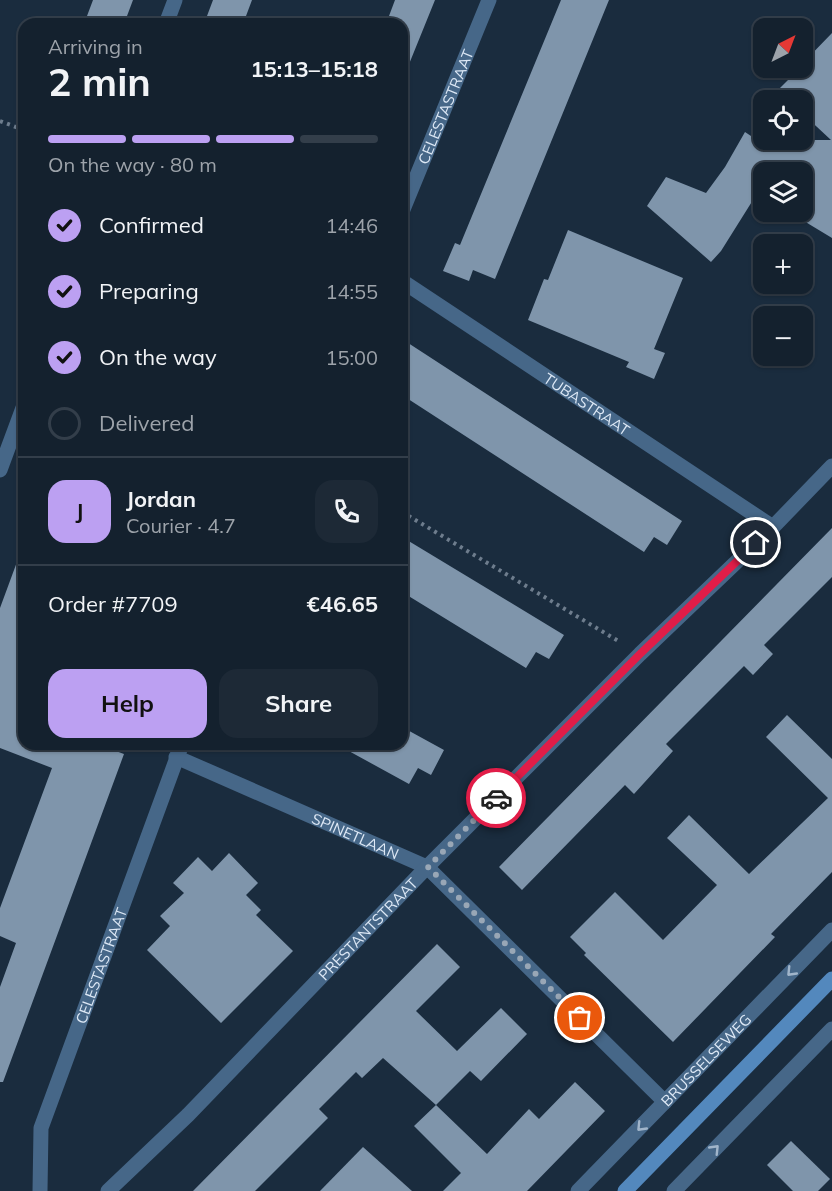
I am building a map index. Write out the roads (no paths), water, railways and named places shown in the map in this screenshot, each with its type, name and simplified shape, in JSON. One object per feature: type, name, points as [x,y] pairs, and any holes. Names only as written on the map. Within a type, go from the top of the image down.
[{"type":"street","points":[[168,18],[175,0]]},
{"type":"street","name":"CELESTASTRAAT","points":[[408,197],[489,0]]},
{"type":"street","name":"TUBASTRAAT","points":[[408,285],[773,527]]},
{"type":"street","points":[[0,470],[18,421]]},
{"type":"street","name":"PRESTANTSTRAAT","points":[[108,1191],[188,1115],[428,867],[640,654],[773,527],[832,466]]},
{"type":"street","name":"CELESTASTRAAT","points":[[40,1191],[41,1128],[179,750]]},
{"type":"street","name":"SPINETLAAN","points":[[179,750],[428,867],[665,1102]]},
{"type":"street","name":"BRUSSELSEWEG","points":[[579,1191],[832,930]]},
{"type":"street","points":[[625,1191],[832,979]]},
{"type":"street","points":[[674,1191],[832,1029]]}]
